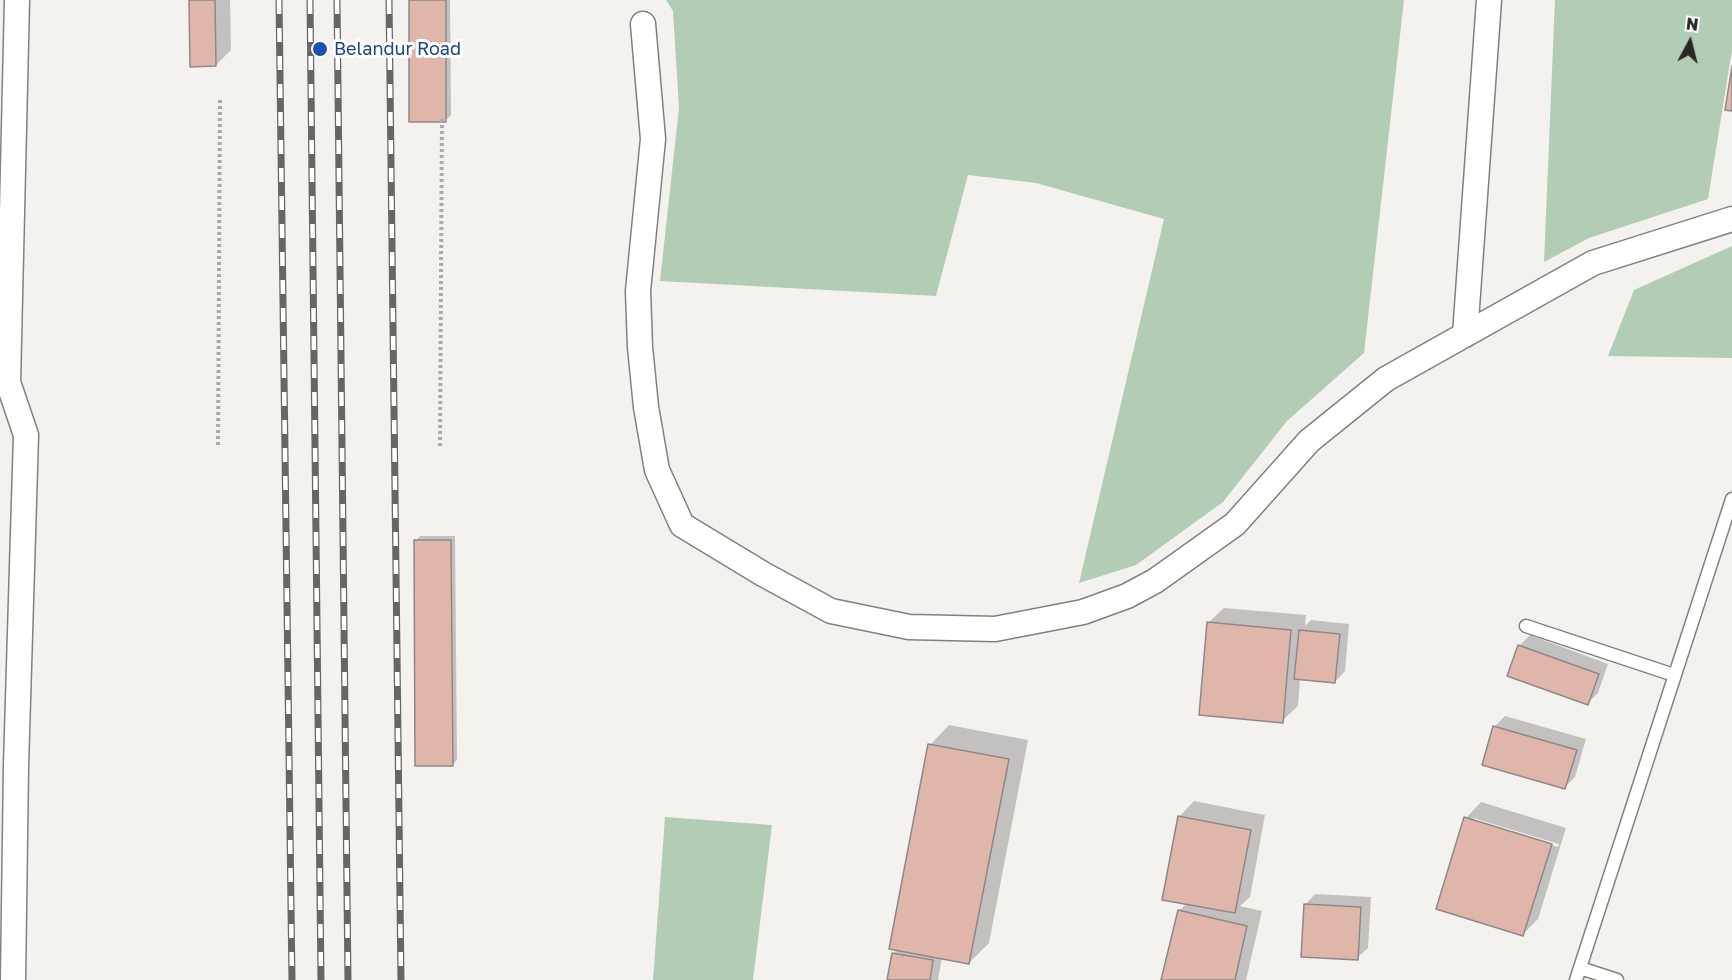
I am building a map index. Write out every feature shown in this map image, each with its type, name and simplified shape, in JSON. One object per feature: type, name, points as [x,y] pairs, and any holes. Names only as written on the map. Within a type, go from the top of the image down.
[{"type":"street","points":[[13,980],[8,765],[26,435],[8,382],[17,0]]},
{"type":"street","points":[[1465,335],[1489,0]]},
{"type":"street","points":[[643,24],[653,140],[638,291],[640,347],[646,407],[657,470],[682,525],[763,574],[831,610],[909,627],[995,629],[1083,612],[1127,596],[1155,581],[1235,524],[1309,441],[1386,379],[1593,263],[1732,219]]},
{"type":"lane","points":[[1617,980],[1578,974],[1732,500]]},
{"type":"lane","points":[[1526,626],[1673,679]]},
{"type":"path","points":[[218,445],[220,97]]},
{"type":"path","points":[[440,447],[442,116]]},
{"type":"green space","points":[[666,0],[1404,0],[1364,353],[1287,421],[1223,502],[1136,565],[1079,583],[1164,219],[1036,183],[968,175],[936,296],[660,281],[679,108],[673,11]]},
{"type":"green space","points":[[1555,0],[1732,0],[1732,50],[1708,199],[1589,238],[1544,262]]},
{"type":"green space","points":[[1732,246],[1732,358],[1608,356],[1634,290]]},
{"type":"green space","points":[[665,817],[772,825],[753,980],[653,980]]},
{"type":"building","points":[[189,0],[215,0],[216,66],[190,67]]},
{"type":"building","points":[[409,0],[446,0],[446,122],[409,122]]},
{"type":"building","points":[[1732,66],[1732,111],[1725,110]]},
{"type":"building","points":[[414,540],[451,540],[453,766],[415,766]]},
{"type":"building","points":[[1207,622],[1291,630],[1283,723],[1199,715]]},
{"type":"building","points":[[1299,630],[1340,634],[1335,683],[1294,679]]},
{"type":"building","points":[[1518,645],[1599,674],[1588,705],[1507,676]]},
{"type":"building","points":[[1493,726],[1577,750],[1565,789],[1482,765]]},
{"type":"building","points":[[928,744],[1009,759],[969,964],[889,949]]},
{"type":"building","points":[[1178,816],[1251,830],[1235,913],[1162,900]]},
{"type":"building","points":[[1464,817],[1552,844],[1523,936],[1436,909]]},
{"type":"building","points":[[1304,904],[1361,907],[1358,960],[1301,957]]},
{"type":"building","points":[[1178,910],[1247,926],[1235,980],[1161,980]]},
{"type":"building","points":[[892,953],[933,960],[930,980],[887,980]]},
{"type":"railway","points":[[279,0],[292,980]]},
{"type":"railway","points":[[310,0],[321,980]]},
{"type":"railway","points":[[337,0],[348,980]]},
{"type":"railway","points":[[389,0],[401,980]]},
{"type":"place","name":"Belandur Road","points":[[320,49]]}]
